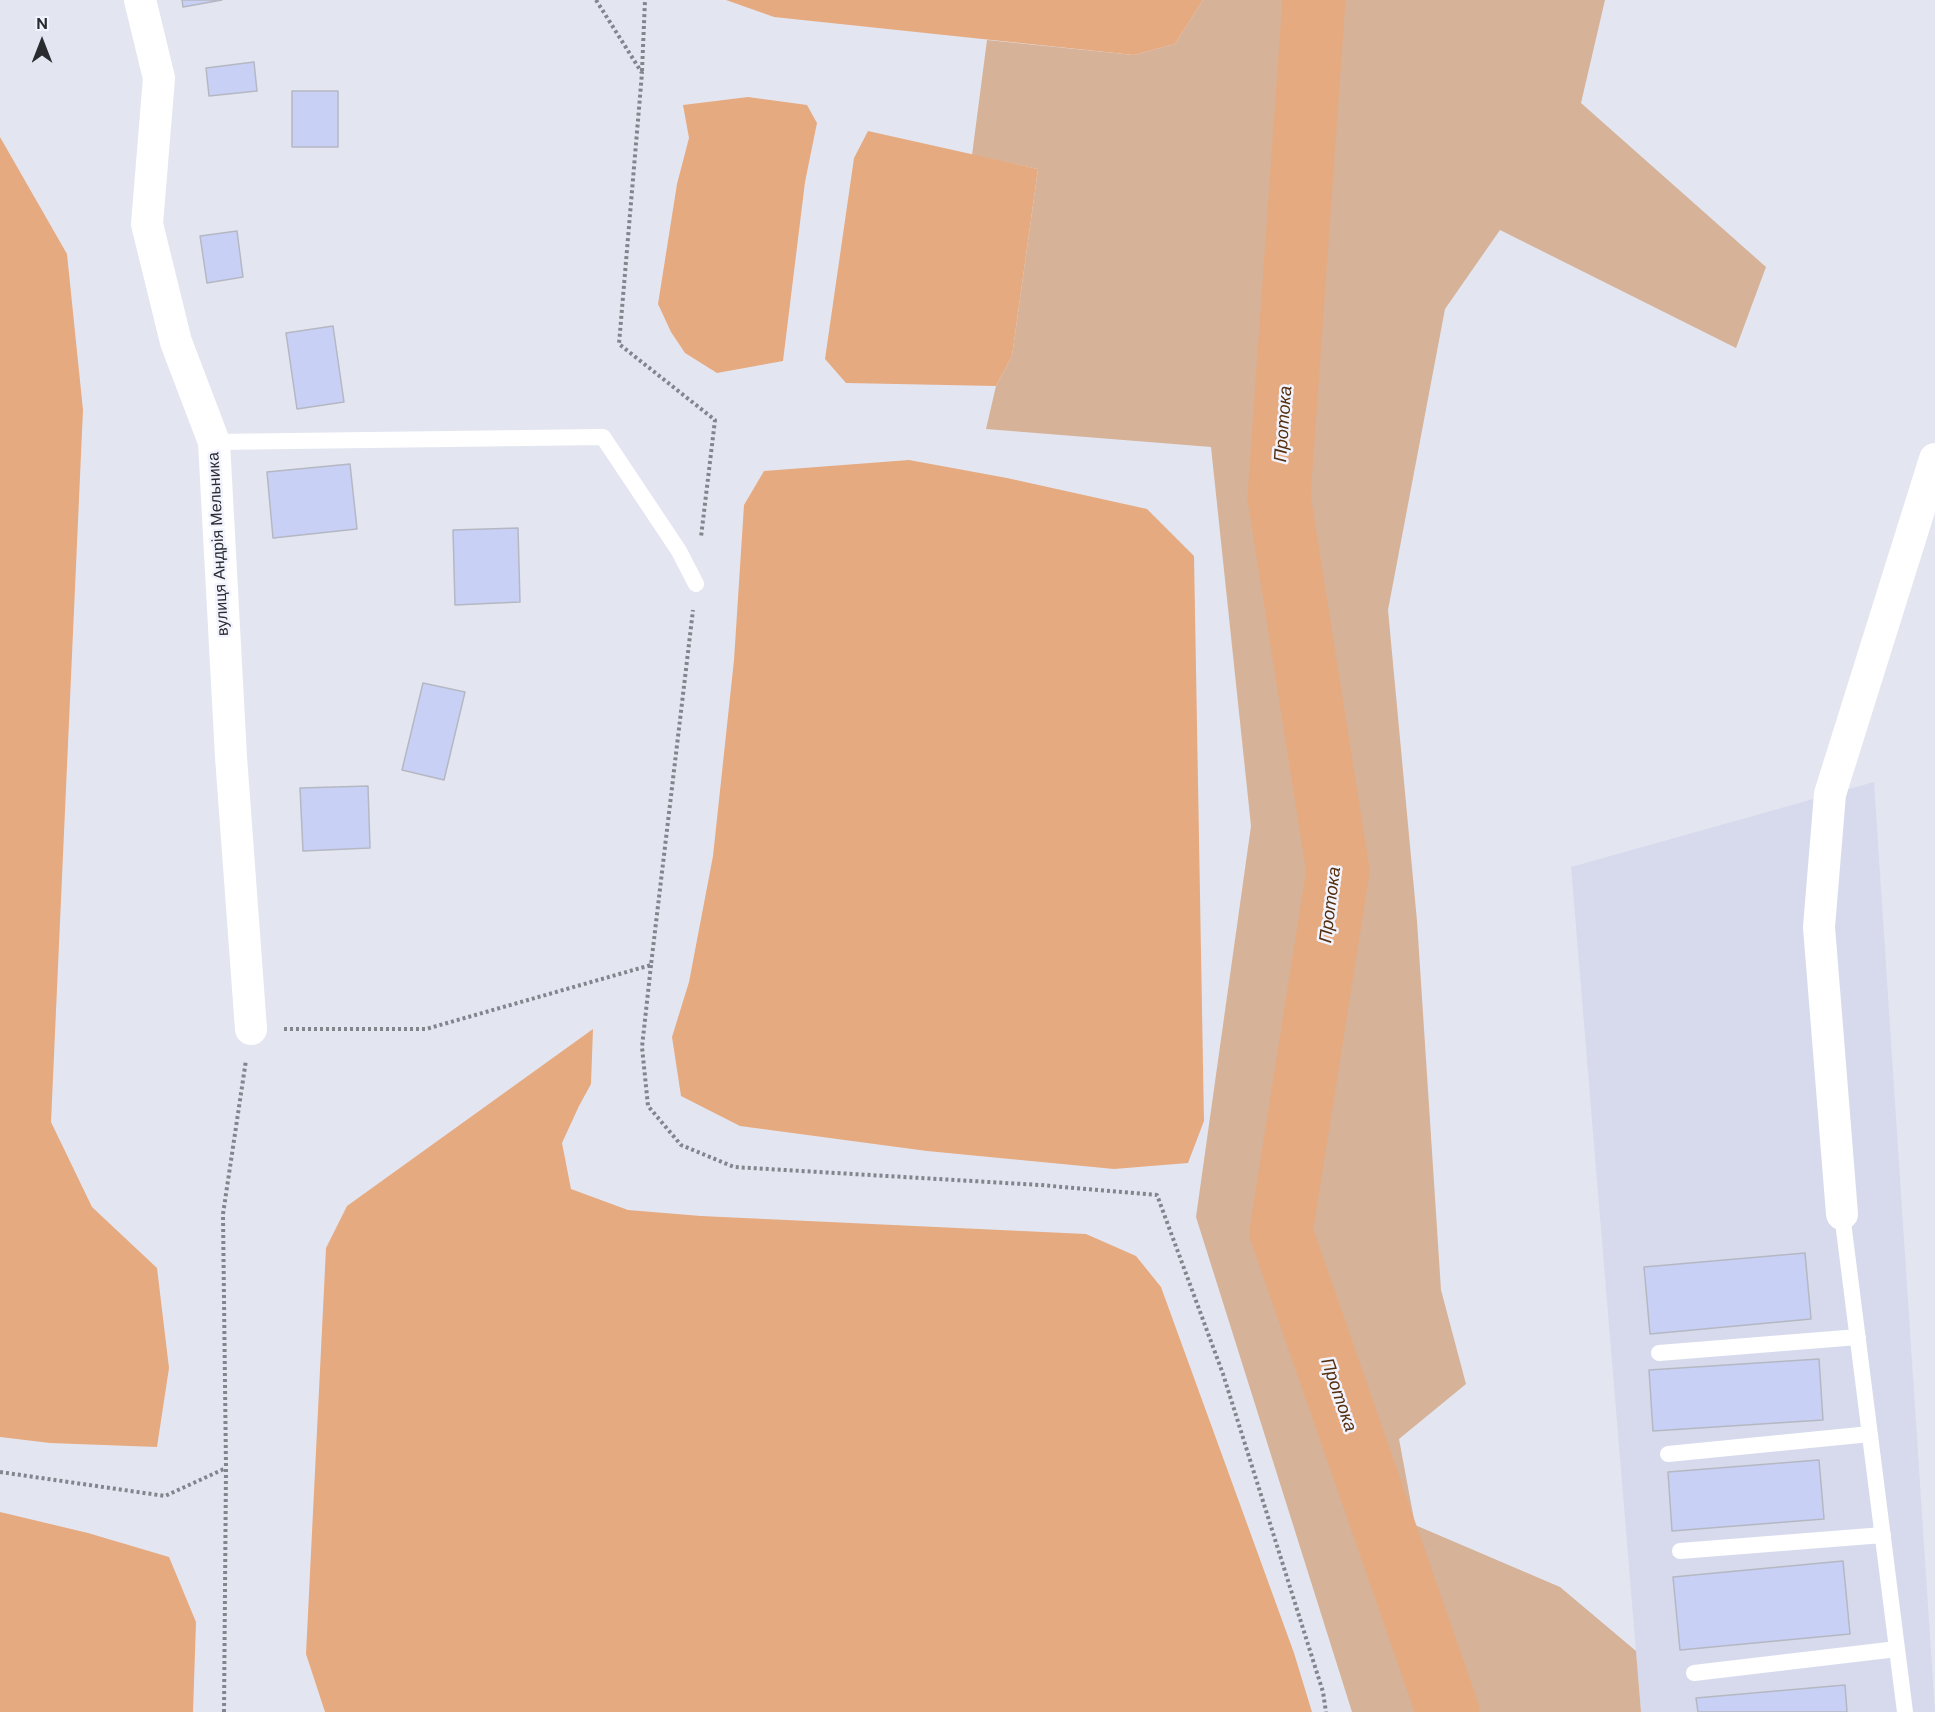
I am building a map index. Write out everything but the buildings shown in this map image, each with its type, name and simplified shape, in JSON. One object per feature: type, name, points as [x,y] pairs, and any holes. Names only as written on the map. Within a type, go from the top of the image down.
[{"type":"street","name":"вулиця Андрія Мельника","points":[[140,0],[159,78],[147,224],[176,342],[214,442],[231,757],[251,1029]]},
{"type":"street","points":[[1842,1214],[1819,927],[1830,794],[1935,459]]},
{"type":"lane","points":[[214,442],[603,437],[679,551],[696,584]]},
{"type":"lane","points":[[1842,1214],[1905,1712]]},
{"type":"lane","points":[[1659,1353],[1858,1337]]},
{"type":"lane","points":[[1668,1454],[1870,1434]]},
{"type":"lane","points":[[1680,1551],[1883,1535]]},
{"type":"lane","points":[[1694,1673],[1897,1649]]},
{"type":"path","points":[[596,0],[642,73]]},
{"type":"path","points":[[645,0],[642,73],[619,344],[715,420],[642,1047],[648,1106],[681,1145],[734,1167],[1040,1185],[1157,1195],[1223,1374],[1319,1680],[1326,1712]]},
{"type":"path","points":[[224,1712],[226,1468],[223,1214],[251,1029],[426,1029],[651,965]]},
{"type":"path","points":[[0,1472],[165,1496],[226,1468]]},
{"type":"shaded area","points":[[726,0],[1203,0],[1175,44],[1134,55],[774,17]]},
{"type":"shaded area","points":[[1203,0],[1605,0],[1581,103],[1766,267],[1736,348],[1500,230],[1445,309],[1388,610],[1417,921],[1441,1290],[1466,1384],[1399,1439],[1415,1525],[1560,1587],[1636,1651],[1641,1712],[1352,1712],[1196,1217],[1251,826],[1211,447],[986,429],[996,386],[1012,356],[1038,169],[972,155],[987,40],[1134,55],[1175,44]]},
{"type":"shaded area","points":[[748,97],[807,105],[817,123],[805,182],[783,361],[717,373],[685,353],[671,332],[658,304],[677,184],[689,138],[683,105]]},
{"type":"shaded area","points":[[868,131],[1038,169],[1012,356],[996,386],[846,383],[825,359],[854,158]]},
{"type":"shaded area","points":[[0,137],[67,254],[83,410],[51,1122],[92,1207],[157,1268],[169,1368],[157,1447],[50,1443],[0,1437]]},
{"type":"shaded area","points":[[909,460],[1007,478],[1147,509],[1194,556],[1204,1121],[1188,1163],[1114,1169],[927,1151],[740,1126],[681,1096],[672,1037],[689,982],[713,856],[734,660],[744,505],[764,471]]},
{"type":"shaded area","points":[[1874,782],[1935,1712],[1641,1712],[1571,867]]},
{"type":"shaded area","points":[[593,1029],[591,1084],[562,1143],[571,1189],[628,1210],[701,1216],[1086,1234],[1136,1256],[1161,1287],[1294,1653],[1312,1712],[325,1712],[306,1654],[326,1248],[347,1206]]},
{"type":"shaded area","points":[[0,1512],[88,1533],[169,1557],[196,1622],[193,1712],[0,1712]]},
{"type":"waterway","name":"Протока","points":[[1314,0],[1279,497],[1338,871],[1281,1232],[1448,1712]]}]
